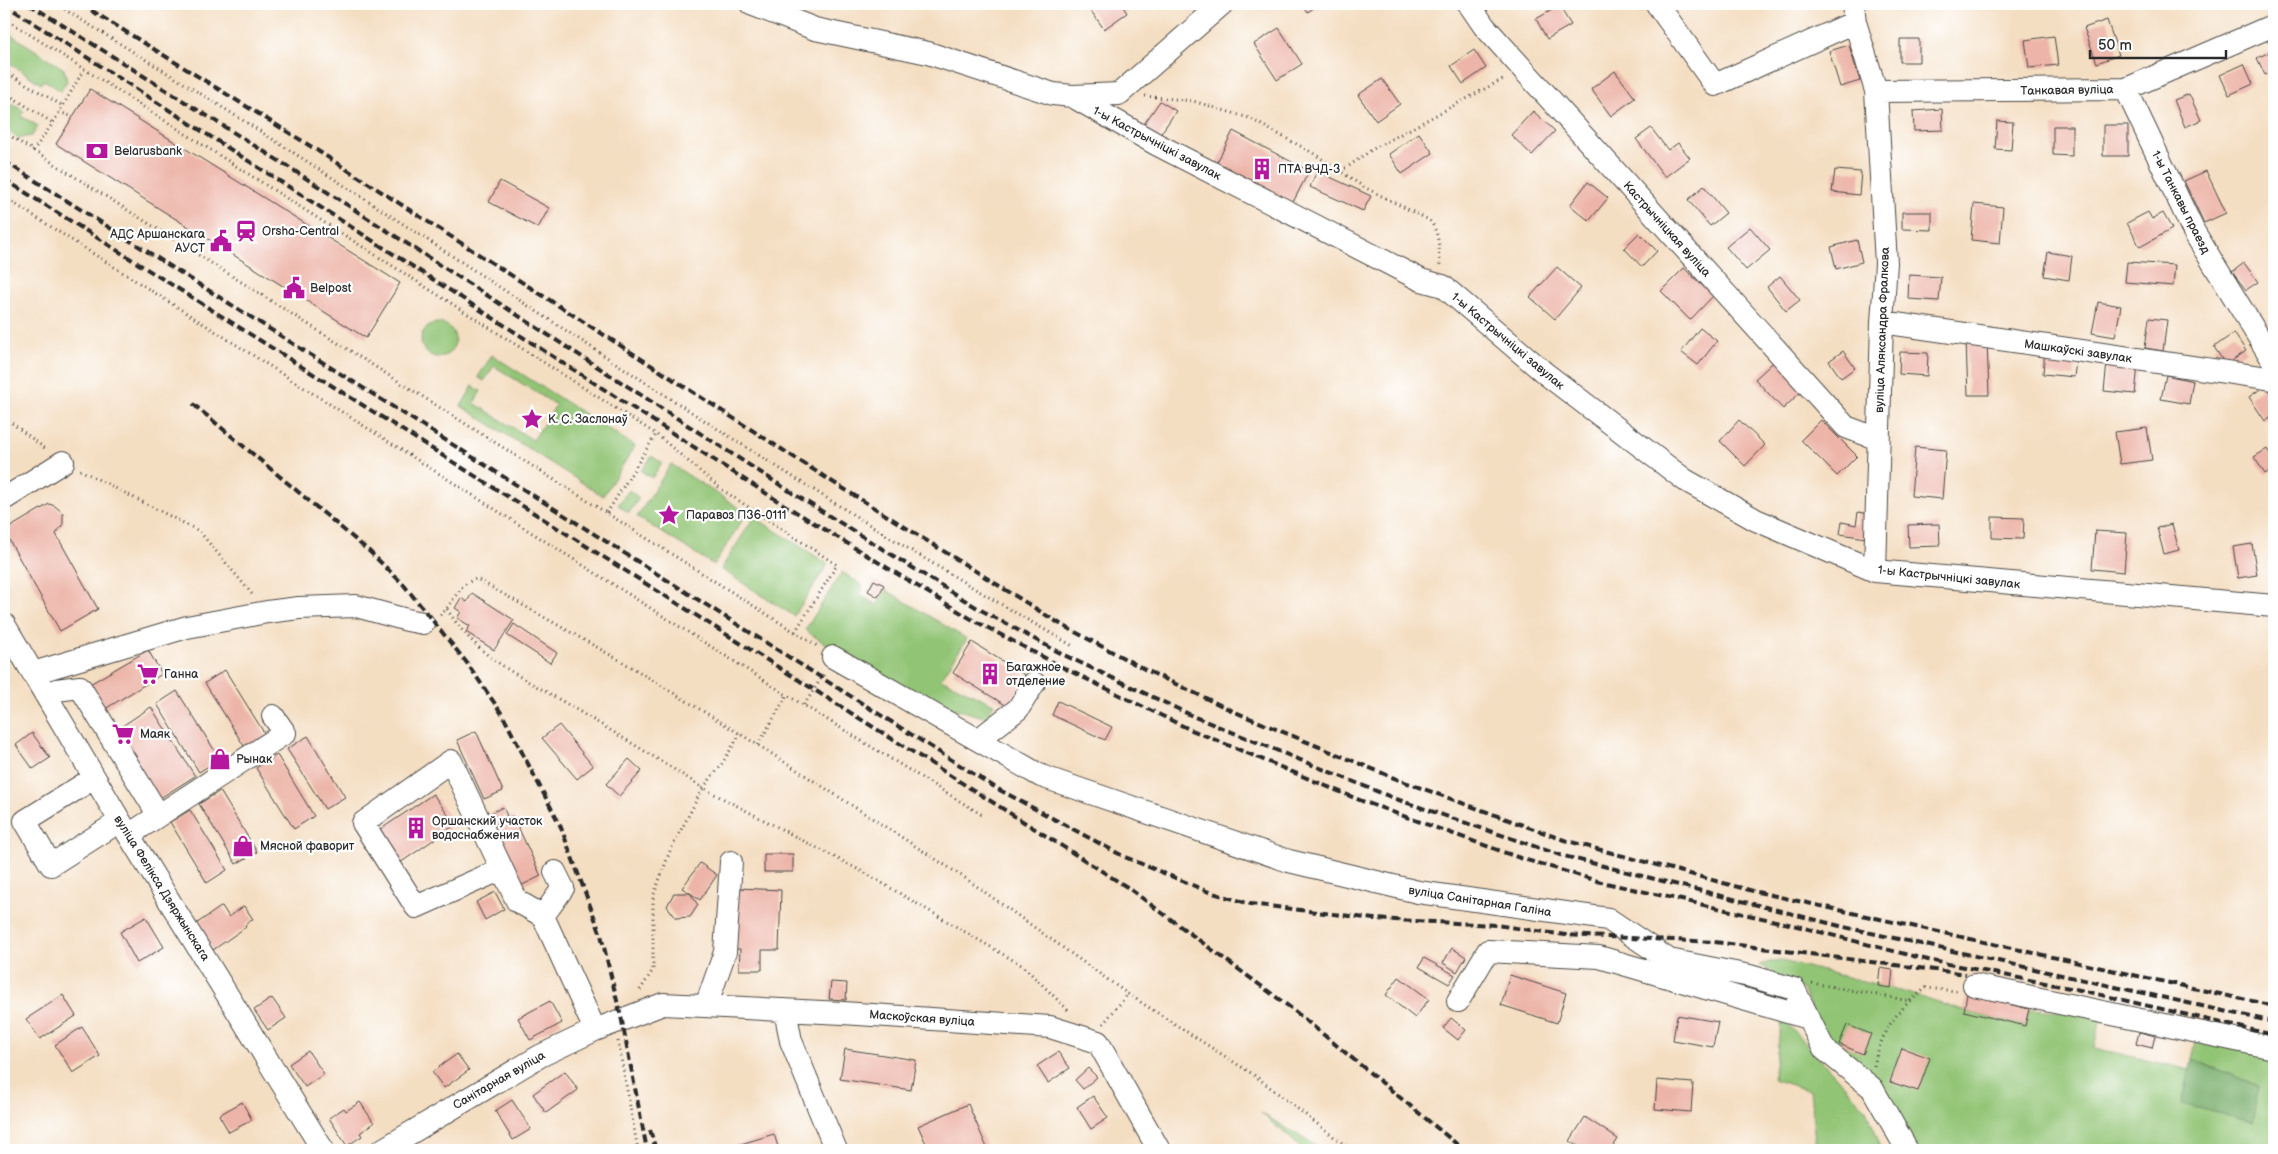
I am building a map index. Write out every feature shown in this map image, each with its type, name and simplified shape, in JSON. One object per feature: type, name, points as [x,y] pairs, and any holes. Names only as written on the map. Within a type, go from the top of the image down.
[{"type":"street","name":"1-ы Кастрычніцкі завулак","points":[[751,4],[815,30],[928,53],[1053,94],[1072,96],[1156,144],[1412,276],[1443,286],[1546,374],[1685,480],[1756,520],[1874,571],[2274,606]]},
{"type":"street","points":[[1072,96],[1119,94],[1222,4]]},
{"type":"street","name":"Кастрычніцкая вуліца","points":[[1469,4],[1484,26],[1846,427],[1878,439]]},
{"type":"street","points":[[1657,4],[1715,85],[1854,13]]},
{"type":"street","name":"вуліца Аляксандра Фралкова","points":[[1854,13],[1876,91],[1886,263],[1882,322],[1874,571]]},
{"type":"street","name":"Танкавая вуліца","points":[[1876,91],[2126,89],[2274,25]]},
{"type":"street","name":"1-ы Танкавы праезд","points":[[2126,89],[2194,232],[2274,362]]},
{"type":"street","name":"Машкаўскі завулак","points":[[1882,322],[2274,379]]},
{"type":"street","points":[[4,499],[64,462]]},
{"type":"street","points":[[32,673],[187,627],[267,612],[299,608],[356,606],[424,623]]},
{"type":"street","name":"вуліца Фелікса Дзяржынскага","points":[[4,624],[10,648],[32,673],[94,778],[129,825],[323,1150]]},
{"type":"street","name":"вуліца Санітарная Галіна","points":[[833,657],[1041,776],[1289,861],[1418,892],[1608,919],[1669,960],[1750,976],[1794,989],[1824,1049],[1870,1086],[1904,1144],[1905,1150]]},
{"type":"street","points":[[978,740],[1018,709],[1034,683]]},
{"type":"street","points":[[45,694],[56,690],[80,687],[158,814]]},
{"type":"street","points":[[94,778],[25,821],[51,866],[129,825],[158,814],[285,733],[273,716]]},
{"type":"street","points":[[502,869],[416,908],[363,823],[451,761],[502,869],[517,901],[544,916],[610,1025]]},
{"type":"street","points":[[706,1006],[725,952],[731,862]]},
{"type":"street","points":[[544,916],[563,888],[555,872]]},
{"type":"street","points":[[1458,1001],[1488,951],[1599,957],[1808,1018]]},
{"type":"street","points":[[1974,985],[2274,1048]]},
{"type":"street","name":"Маскоўская вуліца","points":[[610,1025],[663,1004],[1050,1027],[1098,1042],[1159,1150]]},
{"type":"street","points":[[785,1010],[791,1041],[836,1150]]},
{"type":"street","name":"Санітарная вуліца","points":[[382,1150],[540,1056],[610,1025]]},
{"type":"path","points":[[56,4],[294,153],[664,396],[970,587],[1073,646]]},
{"type":"path","points":[[4,18],[83,71],[656,434],[721,489],[837,565],[795,632]]},
{"type":"path","points":[[1335,169],[1346,168],[1393,138],[1523,69]]},
{"type":"path","points":[[4,71],[63,106]]},
{"type":"path","points":[[34,151],[54,123],[83,71]]},
{"type":"path","points":[[4,92],[54,123]]},
{"type":"path","points":[[1119,94],[1193,101],[1249,118],[1313,153],[1335,169],[1432,224],[1438,238],[1443,286]]},
{"type":"path","points":[[59,112],[73,117]]},
{"type":"path","points":[[4,132],[833,657],[804,705]]},
{"type":"path","points":[[4,198],[787,695],[984,816]]},
{"type":"path","points":[[4,417],[64,462],[199,531],[267,612]]},
{"type":"path","points":[[606,513],[656,434]]},
{"type":"path","points":[[424,623],[447,609],[464,585],[471,580],[482,580],[628,665],[758,745],[965,878],[1128,994],[1254,1074],[1351,1150]]},
{"type":"path","points":[[447,609],[461,631],[503,668],[547,692],[703,788],[865,873],[1023,966],[1074,1016]]},
{"type":"path","points":[[758,745],[787,695]]},
{"type":"path","points":[[638,1150],[623,1061],[610,1025],[653,970],[653,897],[670,851],[703,788],[720,767],[740,734]]},
{"type":"path","points":[[1782,985],[1805,982],[1910,1001]]},
{"type":"path","points":[[1870,1086],[1885,1030],[1898,1012],[1926,988],[1956,992],[1974,985]]},
{"type":"path","points":[[1089,1039],[1128,994]]},
{"type":"green space","points":[[12,35],[64,69],[67,81],[61,91],[44,80],[41,84],[8,62],[11,57],[4,52],[4,37]]},
{"type":"green space","points":[[4,99],[24,111],[21,116],[38,126],[32,136],[19,138],[4,129]]},
{"type":"green space","points":[[438,323],[445,324],[450,328],[454,333],[454,347],[450,352],[445,356],[438,357],[431,356],[426,352],[422,347],[421,340],[422,333],[426,328],[431,324]]},
{"type":"green space","points":[[492,355],[635,446],[603,496],[461,406],[473,386],[481,391],[474,403],[533,440],[556,405],[494,366],[484,381],[478,377]]},
{"type":"green space","points":[[652,456],[662,463],[652,478],[641,471]]},
{"type":"green space","points":[[671,464],[747,513],[714,565],[637,517]]},
{"type":"green space","points":[[629,490],[639,498],[629,513],[618,505]]},
{"type":"green space","points":[[754,517],[828,564],[794,616],[721,569]]},
{"type":"green space","points":[[842,572],[863,586],[860,595],[877,605],[886,590],[967,639],[941,679],[994,704],[986,718],[894,690],[805,630]]},
{"type":"green space","points":[[1778,960],[1891,988],[1964,1011],[2025,1026],[2029,1009],[2102,1014],[2094,1048],[2190,1070],[2182,1104],[2258,1086],[2192,1059],[2197,1037],[2274,1054],[2274,1150],[1914,1150],[1828,1045],[1803,990],[1759,965]]},
{"type":"green space","points":[[1782,1018],[1866,1109],[1882,1150],[1816,1150],[1810,1091],[1773,1079]]},
{"type":"green space","points":[[2192,1059],[2259,1086],[2252,1122],[2182,1104]]},
{"type":"green space","points":[[1261,1113],[1323,1150],[1304,1150]]},
{"type":"building","points":[[1086,4],[1121,4],[1127,13],[1104,29]]},
{"type":"building","points":[[1302,4],[1319,4],[1308,12]]},
{"type":"building","points":[[1559,6],[1571,25],[1547,39],[1536,19]]},
{"type":"building","points":[[2107,20],[2119,55],[2097,63],[2084,28]]},
{"type":"building","points":[[1279,28],[1302,64],[1277,80],[1254,44]]},
{"type":"building","points":[[2054,36],[2058,65],[2029,68],[2025,40]]},
{"type":"building","points":[[1900,39],[1919,39],[1919,62],[1900,62]]},
{"type":"building","points":[[1849,45],[1860,81],[1840,87],[1829,51]]},
{"type":"building","points":[[1474,50],[1486,68],[1463,84],[1451,66]]},
{"type":"building","points":[[2274,50],[2274,71],[2265,75],[2257,58]]},
{"type":"building","points":[[2244,64],[2253,84],[2229,95],[2220,75]]},
{"type":"building","points":[[1615,71],[1635,98],[1611,116],[1591,89]]},
{"type":"building","points":[[1382,79],[1400,104],[1376,121],[1358,95]]},
{"type":"building","name":"Orsha-Central","points":[[90,89],[400,283],[366,338],[56,144]]},
{"type":"building","points":[[2189,94],[2201,120],[2185,127],[2174,100]]},
{"type":"building","points":[[1160,101],[1176,111],[1158,138],[1142,127]]},
{"type":"building","points":[[1942,109],[1943,130],[1914,131],[1913,111]]},
{"type":"building","points":[[1533,111],[1555,131],[1532,155],[1511,135]]},
{"type":"building","points":[[1997,121],[2013,122],[2011,150],[1995,149]]},
{"type":"building","points":[[2103,125],[2128,125],[2128,156],[2103,156]]},
{"type":"building","points":[[2053,126],[2072,126],[2072,156],[2053,155]]},
{"type":"building","points":[[1651,128],[1668,150],[1678,143],[1690,158],[1665,177],[1636,139]]},
{"type":"building","name":"ПТА ВЧД-3","points":[[1233,131],[1309,171],[1291,206],[1215,166]]},
{"type":"building","points":[[1419,133],[1433,153],[1402,174],[1389,154]]},
{"type":"building","points":[[1835,170],[1861,172],[1859,195],[1832,192]]},
{"type":"building","points":[[1317,171],[1371,196],[1363,211],[1310,187]]},
{"type":"building","points":[[2206,171],[2226,213],[2204,223],[2184,181]]},
{"type":"building","points":[[500,181],[549,208],[538,228],[489,202]]},
{"type":"building","points":[[1588,182],[1608,198],[1589,221],[1570,205]]},
{"type":"building","points":[[1704,186],[1726,213],[1710,226],[1688,200]]},
{"type":"building","points":[[1974,204],[2003,207],[2000,243],[1971,240]]},
{"type":"building","points":[[1902,212],[1932,212],[1932,230],[1902,229]]},
{"type":"building","points":[[2148,212],[2152,219],[2163,213],[2172,229],[2140,247],[2127,223]]},
{"type":"building","points":[[1750,227],[1770,250],[1746,270],[1726,247]]},
{"type":"building","points":[[1639,233],[1657,251],[1642,267],[1624,248]]},
{"type":"building","points":[[1857,240],[1862,262],[1836,269],[1831,247]]},
{"type":"building","points":[[2048,252],[2072,256],[2069,280],[2044,276]]},
{"type":"building","points":[[2127,262],[2175,265],[2173,286],[2125,282]]},
{"type":"building","points":[[2244,263],[2258,282],[2246,290],[2232,272]]},
{"type":"building","points":[[1557,267],[1581,288],[1555,319],[1530,297]]},
{"type":"building","points":[[1684,268],[1713,296],[1690,320],[1661,291]]},
{"type":"building","points":[[1909,275],[1941,277],[1939,301],[1908,299]]},
{"type":"building","points":[[1780,276],[1800,300],[1786,311],[1767,287]]},
{"type":"building","points":[[2098,302],[2121,306],[2115,337],[2092,333]]},
{"type":"building","points":[[2149,318],[2167,320],[2163,351],[2145,348]]},
{"type":"building","points":[[2274,327],[2274,344],[2266,333]]},
{"type":"building","points":[[1700,328],[1717,341],[1698,365],[1681,352]]},
{"type":"building","points":[[2234,333],[2246,351],[2226,365],[2214,347]]},
{"type":"building","points":[[1987,341],[1989,395],[1968,395],[1966,342]]},
{"type":"building","points":[[2045,349],[2077,353],[2074,377],[2043,374]]},
{"type":"building","points":[[1843,351],[1855,368],[1841,378],[1829,361]]},
{"type":"building","points":[[1900,352],[1928,353],[1927,376],[1899,374]]},
{"type":"building","points":[[1779,357],[1806,387],[1783,409],[1755,379]]},
{"type":"building","points":[[2107,363],[2138,366],[2135,394],[2104,391]]},
{"type":"building","points":[[2166,375],[2193,381],[2189,404],[2161,399]]},
{"type":"building","points":[[2266,385],[2274,397],[2274,414],[2265,421],[2249,397]]},
{"type":"building","points":[[1739,420],[1765,445],[1745,466],[1720,441]]},
{"type":"building","points":[[1821,420],[1857,456],[1837,476],[1801,440]]},
{"type":"building","points":[[2147,428],[2152,460],[2120,464],[2115,432]]},
{"type":"building","points":[[1915,447],[1946,450],[1942,499],[1911,496]]},
{"type":"building","points":[[2267,449],[2274,460],[2274,468],[2265,474],[2254,457]]},
{"type":"building","points":[[49,504],[55,506],[63,513],[63,524],[56,534],[98,609],[60,631],[4,531]]},
{"type":"building","points":[[1858,512],[1870,514],[1866,538],[1840,534],[1842,522],[1856,525]]},
{"type":"building","points":[[1992,517],[2024,518],[2023,539],[1992,538]]},
{"type":"building","points":[[1939,524],[1940,546],[1909,547],[1908,525]]},
{"type":"building","points":[[2172,524],[2179,550],[2164,554],[2157,528]]},
{"type":"building","points":[[2095,531],[2127,533],[2124,572],[2092,569]]},
{"type":"building","points":[[2252,544],[2257,575],[2238,578],[2233,547]]},
{"type":"building","points":[[874,580],[884,585],[878,597],[868,591]]},
{"type":"building","points":[[472,593],[514,620],[494,650],[466,632],[470,626],[457,618],[461,612],[455,608],[461,598],[467,602]]},
{"type":"building","points":[[514,624],[557,653],[550,663],[507,635]]},
{"type":"building","name":"Багажное отделение","points":[[972,642],[1026,676],[1007,706],[953,673]]},
{"type":"building","points":[[148,650],[162,674],[105,709],[90,684]]},
{"type":"building","points":[[225,670],[268,739],[247,751],[205,683]]},
{"type":"building","points":[[177,691],[220,759],[199,772],[157,704]]},
{"type":"building","points":[[1058,701],[1112,727],[1105,740],[1052,715]]},
{"type":"building","points":[[151,707],[195,776],[157,800],[113,732]]},
{"type":"building","points":[[559,725],[593,766],[577,779],[542,738]]},
{"type":"building","points":[[476,731],[503,791],[484,799],[457,740]]},
{"type":"building","points":[[32,733],[50,758],[33,769],[16,745]]},
{"type":"building","points":[[308,736],[345,797],[325,809],[287,749]]},
{"type":"building","points":[[277,755],[314,816],[294,829],[256,768]]},
{"type":"building","points":[[629,759],[642,771],[619,796],[606,784]]},
{"type":"building","points":[[220,791],[257,852],[236,864],[199,804]]},
{"type":"building","name":"Оршанский участок водоснабжения","points":[[433,794],[455,825],[400,863],[378,831]]},
{"type":"building","points":[[503,807],[507,816],[491,823],[487,815]]},
{"type":"building","points":[[190,810],[227,870],[207,883],[170,822]]},
{"type":"building","points":[[513,816],[541,876],[516,888],[488,828]]},
{"type":"building","points":[[764,854],[793,854],[793,872],[764,872]]},
{"type":"building","points":[[700,863],[717,875],[700,900],[682,888]]},
{"type":"building","points":[[738,888],[781,890],[779,950],[762,950],[762,970],[739,970],[740,949],[736,949]]},
{"type":"building","points":[[495,892],[504,909],[485,920],[476,902]]},
{"type":"building","points":[[674,893],[690,893],[698,905],[690,917],[676,918],[667,906]]},
{"type":"building","points":[[222,906],[229,917],[244,906],[253,919],[245,925],[246,927],[213,950],[196,924]]},
{"type":"building","points":[[146,917],[164,947],[137,963],[120,932]]},
{"type":"building","points":[[1452,948],[1466,957],[1457,972],[1443,963]]},
{"type":"building","points":[[1424,958],[1455,975],[1449,984],[1419,967]]},
{"type":"building","points":[[1880,968],[1893,970],[1891,988],[1878,986]]},
{"type":"building","points":[[1510,975],[1566,993],[1557,1023],[1501,1005]]},
{"type":"building","points":[[1399,977],[1429,999],[1415,1018],[1386,995]]},
{"type":"building","points":[[831,982],[847,983],[846,1000],[829,999]]},
{"type":"building","points":[[1967,994],[2029,1009],[2025,1026],[1964,1011]]},
{"type":"building","points":[[63,995],[76,1016],[40,1039],[26,1019]]},
{"type":"building","points":[[272,998],[286,1018],[268,1030],[254,1010]]},
{"type":"building","points":[[550,1001],[562,1023],[530,1040],[518,1018]]},
{"type":"building","points":[[1677,1015],[1718,1022],[1713,1047],[1673,1040]]},
{"type":"building","points":[[1451,1018],[1466,1030],[1458,1040],[1443,1028]]},
{"type":"building","points":[[1847,1025],[1871,1034],[1863,1054],[1839,1044]]},
{"type":"building","points":[[82,1027],[100,1056],[73,1073],[55,1045]]},
{"type":"building","points":[[2139,1032],[2155,1036],[2152,1048],[2136,1044]]},
{"type":"building","points":[[1902,1048],[1930,1058],[1918,1091],[1890,1082]]},
{"type":"building","points":[[845,1049],[916,1060],[911,1090],[840,1079]]},
{"type":"building","points":[[308,1051],[324,1074],[305,1087],[289,1064]]},
{"type":"building","points":[[1058,1052],[1070,1068],[1048,1083],[1037,1066]]},
{"type":"building","points":[[457,1054],[469,1070],[444,1088],[432,1072]]},
{"type":"building","points":[[1088,1068],[1097,1077],[1083,1089],[1075,1080]]},
{"type":"building","points":[[565,1071],[578,1090],[546,1113],[533,1094]]},
{"type":"building","points":[[1657,1080],[1693,1083],[1691,1112],[1655,1109]]},
{"type":"building","points":[[1093,1096],[1108,1118],[1091,1129],[1077,1107]]},
{"type":"building","points":[[512,1100],[531,1129],[513,1140],[495,1111]]},
{"type":"building","points":[[242,1102],[252,1120],[229,1132],[219,1115]]},
{"type":"building","points":[[360,1102],[374,1123],[360,1133],[362,1136],[347,1146],[329,1118],[344,1108],[346,1111]]},
{"type":"building","points":[[968,1104],[988,1150],[929,1150],[918,1126]]},
{"type":"building","points":[[1585,1117],[1618,1139],[1611,1150],[1584,1150],[1570,1141]]},
{"type":"building","points":[[774,1134],[779,1150],[732,1150],[731,1147]]},
{"type":"railway","points":[[4,4],[778,501],[973,620],[1062,667],[1187,728],[1362,801],[1520,858],[1601,882],[1793,925],[1928,960],[2080,990],[2274,1035]]},
{"type":"railway","points":[[29,4],[287,166],[794,494],[979,609],[1062,654],[1195,717],[1396,799],[1560,855],[1844,927],[2274,1022]]},
{"type":"railway","points":[[81,4],[304,142],[828,479],[1062,625],[1146,670],[1235,712],[1399,780],[1564,840],[1753,891],[2274,1006]]},
{"type":"railway","points":[[4,161],[996,788],[1125,857],[1209,892],[1251,904],[1374,919],[1496,925],[1565,935],[1715,942],[1966,974]]},
{"type":"railway","points":[[4,179],[1127,887],[1291,1008],[1464,1150]]},
{"type":"railway","points":[[193,404],[369,551],[403,584],[467,663],[502,714],[560,825],[601,935],[622,1021],[647,1150]]},
{"type":"railway","points":[[650,1130],[656,1150]]},
{"type":"place","name":"Belarusbank","points":[[97,151]]},
{"type":"place","name":"ПТА ВЧД-3","points":[[1262,169]]},
{"type":"place","name":"Orsha-Central","points":[[246,231]]},
{"type":"place","name":"АДС Аршанскага АУСТ","points":[[221,241]]},
{"type":"place","name":"Belpost","points":[[294,288]]},
{"type":"place","name":"К. С. Заслонаў","points":[[532,419]]},
{"type":"place","name":"Паравоз П36-0111","points":[[669,515]]},
{"type":"place","name":"Ганна","points":[[148,674]]},
{"type":"place","name":"Багажное отделение","points":[[990,674]]},
{"type":"place","name":"Маяк","points":[[123,734]]},
{"type":"place","name":"Рынак","points":[[220,759]]},
{"type":"place","name":"Оршанский участок водоснабжения","points":[[416,828]]},
{"type":"place","name":"Мясной фаворит","points":[[243,846]]}]
